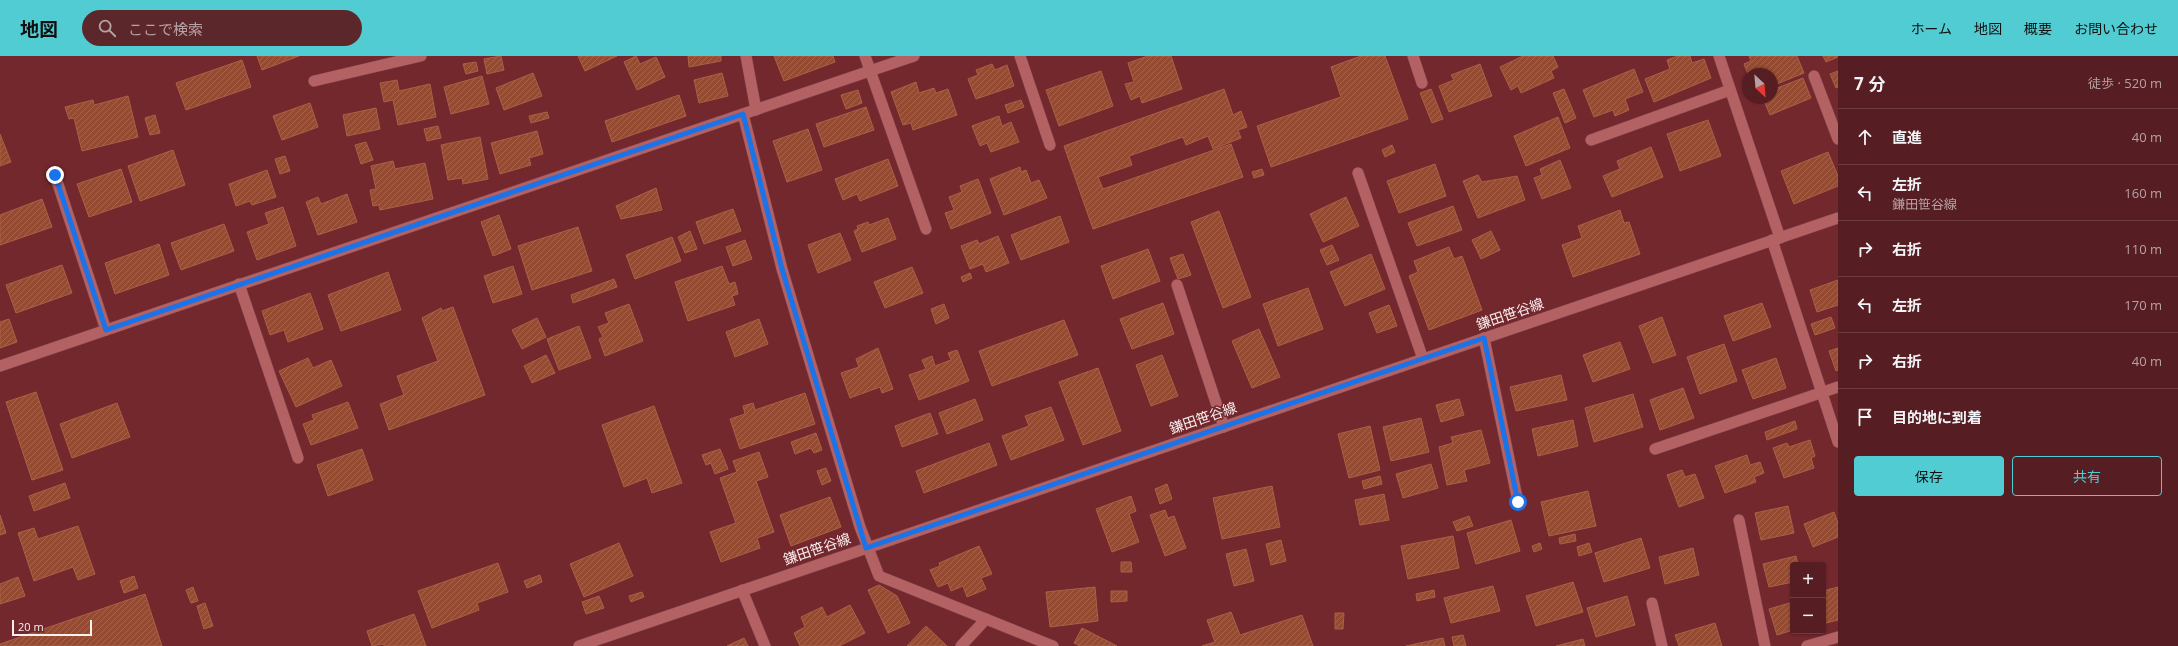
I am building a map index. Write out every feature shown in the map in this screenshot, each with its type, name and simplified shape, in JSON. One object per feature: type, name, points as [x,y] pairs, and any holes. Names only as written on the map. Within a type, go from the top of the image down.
[{"type":"street","points":[[314,81],[422,56]]},
{"type":"street","points":[[746,56],[756,110]]},
{"type":"street","points":[[865,56],[926,229]]},
{"type":"street","points":[[0,366],[914,56]]},
{"type":"street","points":[[1020,56],[1050,145]]},
{"type":"street","points":[[1413,56],[1422,83]]},
{"type":"street","points":[[1719,56],[1838,442]]},
{"type":"street","points":[[1814,76],[1838,139]]},
{"type":"street","points":[[1591,140],[1730,90]]},
{"type":"street","points":[[743,114],[782,269],[866,548],[878,576],[986,618],[1052,646]]},
{"type":"street","points":[[1358,172],[1422,359]]},
{"type":"street","points":[[55,175],[106,330]]},
{"type":"street","name":"鎌田笹谷線","points":[[580,646],[1838,218]]},
{"type":"street","points":[[239,284],[298,458]]},
{"type":"street","points":[[1177,285],[1224,426]]},
{"type":"street","points":[[1484,338],[1518,502]]},
{"type":"street","points":[[1655,449],[1838,387]]},
{"type":"street","points":[[1739,520],[1766,646]]},
{"type":"street","points":[[742,590],[765,646]]},
{"type":"street","points":[[1652,603],[1662,646]]},
{"type":"street","points":[[960,646],[986,618]]},
{"type":"street","points":[[1807,646],[1838,637]]},
{"type":"building","points":[[257,56],[299,56],[262,70]]},
{"type":"building","points":[[501,56],[504,70],[487,74],[484,59]]},
{"type":"building","points":[[578,56],[617,56],[585,71]]},
{"type":"building","points":[[636,56],[640,64],[656,57],[665,77],[637,90],[624,62]]},
{"type":"building","points":[[688,56],[721,56],[721,61],[689,67]]},
{"type":"building","points":[[774,56],[833,56],[835,62],[784,81]]},
{"type":"building","points":[[1148,56],[1171,56],[1182,89],[1142,103],[1140,96],[1131,100],[1125,84],[1134,82],[1128,63]]},
{"type":"building","points":[[1361,56],[1385,56],[1408,119],[1271,167],[1257,126],[1341,97],[1331,67]]},
{"type":"building","points":[[1523,56],[1553,56],[1558,67],[1551,71],[1554,78],[1521,93],[1518,86],[1511,90],[1500,67]]},
{"type":"building","points":[[1678,56],[1690,56],[1692,63],[1704,59],[1711,78],[1654,102],[1645,79],[1670,69],[1667,60]]},
{"type":"building","points":[[1749,56],[1797,56],[1804,73],[1778,84],[1778,68],[1746,68],[1744,64],[1751,61]]},
{"type":"building","points":[[1823,56],[1838,56],[1838,57],[1826,62]]},
{"type":"building","points":[[242,60],[251,87],[186,110],[176,83]]},
{"type":"building","points":[[476,62],[478,71],[466,74],[463,64]]},
{"type":"building","points":[[992,64],[995,70],[1007,65],[1014,86],[976,99],[968,79],[978,75],[976,70]]},
{"type":"building","points":[[1480,64],[1492,96],[1449,112],[1439,86],[1454,80],[1451,75]]},
{"type":"building","points":[[1634,69],[1643,92],[1625,99],[1629,110],[1615,116],[1613,110],[1594,117],[1583,90]]},
{"type":"building","points":[[1101,71],[1113,106],[1059,126],[1046,90]]},
{"type":"building","points":[[1838,71],[1838,87],[1836,88],[1830,74]]},
{"type":"building","points":[[533,73],[542,96],[504,110],[496,88]]},
{"type":"building","points":[[722,73],[728,96],[699,103],[694,80]]},
{"type":"building","points":[[482,76],[489,104],[451,114],[444,87]]},
{"type":"building","points":[[1803,78],[1811,98],[1770,115],[1765,104],[1778,104],[1778,88]]},
{"type":"building","points":[[397,80],[399,91],[430,84],[436,117],[398,125],[393,100],[384,102],[380,83]]},
{"type":"building","points":[[916,82],[919,93],[934,88],[936,93],[948,89],[957,115],[913,130],[911,123],[903,125],[891,92]]},
{"type":"building","points":[[1224,89],[1233,115],[1241,111],[1247,127],[1238,130],[1241,138],[1213,149],[1208,136],[1186,145],[1183,137],[1129,156],[1132,165],[1098,177],[1103,189],[1231,144],[1243,177],[1093,229],[1064,146]]},
{"type":"building","points":[[1431,89],[1443,119],[1432,123],[1420,93]]},
{"type":"building","points":[[1564,89],[1576,118],[1565,123],[1553,93]]},
{"type":"building","points":[[858,90],[862,103],[846,109],[841,95]]},
{"type":"building","points":[[679,95],[686,116],[612,142],[605,121]]},
{"type":"building","points":[[128,96],[138,137],[82,151],[74,118],[69,119],[65,107],[93,100],[94,105]]},
{"type":"building","points":[[1021,100],[1024,107],[1008,113],[1005,105]]},
{"type":"building","points":[[310,103],[318,127],[282,140],[273,116]]},
{"type":"building","points":[[866,107],[874,130],[824,147],[816,124]]},
{"type":"building","points":[[376,108],[380,129],[347,136],[343,115]]},
{"type":"building","points":[[547,112],[549,118],[531,123],[529,116]]},
{"type":"building","points":[[155,115],[160,133],[150,135],[145,118]]},
{"type":"building","points":[[999,116],[1002,126],[1011,122],[1019,142],[991,152],[987,143],[980,146],[972,126]]},
{"type":"building","points":[[1558,117],[1570,148],[1526,166],[1514,136]]},
{"type":"building","points":[[1708,120],[1721,156],[1680,171],[1667,134]]},
{"type":"building","points":[[438,126],[441,138],[427,141],[424,129]]},
{"type":"building","points":[[808,129],[822,170],[787,182],[773,141]]},
{"type":"building","points":[[537,131],[543,154],[529,158],[531,165],[500,174],[491,143]]},
{"type":"building","points":[[0,134],[11,162],[0,166]]},
{"type":"building","points":[[480,137],[488,179],[463,184],[462,178],[448,180],[441,145]]},
{"type":"building","points":[[366,142],[373,160],[361,164],[355,145]]},
{"type":"building","points":[[1392,145],[1395,152],[1385,157],[1382,150]]},
{"type":"building","points":[[1651,147],[1663,177],[1612,197],[1603,176],[1620,169],[1617,161]]},
{"type":"building","points":[[173,150],[185,185],[140,201],[128,166]]},
{"type":"building","points":[[1828,152],[1838,176],[1838,186],[1794,204],[1781,171]]},
{"type":"building","points":[[285,156],[290,171],[280,174],[275,159]]},
{"type":"building","points":[[888,159],[898,186],[860,201],[857,194],[843,200],[835,179]]},
{"type":"building","points":[[1560,160],[1571,188],[1542,199],[1534,178],[1542,175],[1540,169]]},
{"type":"building","points":[[393,161],[395,169],[425,163],[433,199],[380,210],[379,205],[373,206],[370,190],[376,189],[371,166]]},
{"type":"building","points":[[1435,164],[1446,196],[1399,213],[1387,181]]},
{"type":"building","points":[[1020,167],[1021,172],[1026,170],[1031,183],[1039,180],[1047,198],[1004,215],[990,179]]},
{"type":"building","points":[[121,169],[132,202],[89,217],[77,184]]},
{"type":"building","points":[[1262,169],[1264,175],[1254,178],[1252,172]]},
{"type":"building","points":[[267,170],[276,197],[252,205],[250,201],[236,206],[229,184]]},
{"type":"building","points":[[1478,175],[1482,182],[1517,176],[1525,200],[1478,218],[1463,181]]},
{"type":"building","points":[[978,179],[991,213],[951,229],[945,213],[954,210],[949,197],[962,192],[960,186]]},
{"type":"building","points":[[656,188],[662,210],[621,219],[616,206]]},
{"type":"building","points":[[347,194],[357,222],[318,235],[306,202],[318,197],[321,204]]},
{"type":"building","points":[[1346,197],[1359,226],[1323,242],[1310,214]]},
{"type":"building","points":[[42,199],[52,227],[0,245],[0,215]]},
{"type":"building","points":[[1453,206],[1462,230],[1417,246],[1408,223]]},
{"type":"building","points":[[283,207],[296,246],[257,260],[247,232],[269,224],[265,213]]},
{"type":"building","points":[[733,209],[741,231],[704,244],[696,222]]},
{"type":"building","points":[[1620,210],[1624,223],[1629,222],[1640,254],[1573,277],[1562,245],[1582,238],[1578,226]]},
{"type":"building","points":[[1219,211],[1251,297],[1223,308],[1191,222]]},
{"type":"building","points":[[499,215],[511,249],[493,256],[481,222]]},
{"type":"building","points":[[1060,216],[1069,242],[1021,260],[1011,235]]},
{"type":"building","points":[[888,218],[896,239],[862,252],[854,231],[858,229],[857,226],[868,222],[869,225]]},
{"type":"building","points":[[224,224],[234,251],[181,270],[171,243]]},
{"type":"building","points":[[578,227],[592,271],[532,290],[518,246]]},
{"type":"building","points":[[690,231],[697,249],[685,253],[678,237]]},
{"type":"building","points":[[1491,231],[1500,250],[1481,259],[1472,240]]},
{"type":"building","points":[[840,233],[851,260],[818,273],[808,245]]},
{"type":"building","points":[[998,236],[1009,263],[986,272],[983,264],[970,269],[961,246],[977,240],[979,244]]},
{"type":"building","points":[[672,237],[681,261],[635,279],[626,255]]},
{"type":"building","points":[[745,240],[752,259],[733,266],[726,247]]},
{"type":"building","points":[[159,244],[169,275],[115,294],[105,263]]},
{"type":"building","points":[[1332,245],[1339,260],[1327,265],[1320,250]]},
{"type":"building","points":[[1449,247],[1454,259],[1462,256],[1482,310],[1429,330],[1409,276],[1418,272],[1414,261]]},
{"type":"building","points":[[1148,249],[1160,281],[1113,299],[1101,266]]},
{"type":"building","points":[[1183,254],[1191,275],[1178,279],[1170,258]]},
{"type":"building","points":[[1371,254],[1385,289],[1345,306],[1330,272]]},
{"type":"building","points":[[62,265],[72,293],[16,313],[6,285]]},
{"type":"building","points":[[513,266],[522,294],[493,303],[484,276]]},
{"type":"building","points":[[722,266],[729,284],[735,282],[738,294],[732,296],[735,305],[688,321],[675,282]]},
{"type":"building","points":[[912,267],[923,293],[885,308],[874,282]]},
{"type":"building","points":[[388,272],[401,310],[341,331],[328,295]]},
{"type":"building","points":[[970,273],[972,278],[963,282],[961,277]]},
{"type":"building","points":[[614,279],[617,287],[573,303],[571,295]]},
{"type":"building","points":[[1838,280],[1838,305],[1817,312],[1810,290]]},
{"type":"building","points":[[1308,288],[1323,329],[1278,346],[1263,304]]},
{"type":"building","points":[[310,293],[323,329],[288,342],[284,330],[270,335],[262,311]]},
{"type":"building","points":[[1163,303],[1174,334],[1132,349],[1120,319]]},
{"type":"building","points":[[1762,303],[1771,327],[1733,341],[1724,316]]},
{"type":"building","points":[[629,304],[643,341],[605,356],[599,339],[603,337],[598,327],[609,323],[605,313]]},
{"type":"building","points":[[944,304],[949,318],[936,324],[931,309]]},
{"type":"building","points":[[1389,305],[1397,326],[1377,333],[1369,313]]},
{"type":"building","points":[[453,307],[485,395],[389,430],[380,404],[404,395],[397,376],[438,361],[422,318],[441,308],[442,311]]},
{"type":"building","points":[[1662,317],[1676,355],[1653,363],[1639,326]]},
{"type":"building","points":[[1831,317],[1835,328],[1815,335],[1811,324]]},
{"type":"building","points":[[537,318],[546,337],[522,349],[512,330]]},
{"type":"building","points":[[9,319],[17,342],[0,348],[0,322]]},
{"type":"building","points":[[759,319],[768,344],[735,357],[726,332]]},
{"type":"building","points":[[1064,320],[1078,355],[992,386],[979,351]]},
{"type":"building","points":[[579,326],[591,358],[559,370],[547,339]]},
{"type":"building","points":[[1259,329],[1280,377],[1252,388],[1232,341]]},
{"type":"building","points":[[1620,342],[1630,369],[1593,382],[1583,355]]},
{"type":"building","points":[[1724,344],[1737,381],[1700,394],[1687,357]]},
{"type":"building","points":[[878,348],[893,389],[882,393],[880,387],[850,398],[841,373],[859,367],[856,359]]},
{"type":"building","points":[[1838,348],[1838,370],[1836,371],[1829,351]]},
{"type":"building","points":[[957,350],[969,381],[919,400],[909,375],[926,369],[922,360],[932,356],[935,366],[951,360],[948,353]]},
{"type":"building","points":[[546,355],[555,373],[532,383],[524,366]]},
{"type":"building","points":[[1162,355],[1178,396],[1151,406],[1136,365]]},
{"type":"building","points":[[308,358],[313,368],[331,360],[342,386],[296,407],[279,371]]},
{"type":"building","points":[[1776,358],[1786,388],[1753,399],[1742,370]]},
{"type":"building","points":[[1098,368],[1121,431],[1083,445],[1059,382]]},
{"type":"building","points":[[1561,375],[1567,400],[1516,411],[1510,387]]},
{"type":"building","points":[[1683,388],[1694,418],[1660,430],[1650,400]]},
{"type":"building","points":[[36,392],[63,470],[32,480],[6,402]]},
{"type":"building","points":[[805,393],[815,424],[740,449],[730,419],[745,414],[743,406],[753,403],[755,410]]},
{"type":"building","points":[[1633,394],[1643,427],[1594,442],[1585,408]]},
{"type":"building","points":[[975,399],[983,420],[947,434],[939,413]]},
{"type":"building","points":[[1459,399],[1464,415],[1441,422],[1436,405]]},
{"type":"building","points":[[348,402],[358,428],[311,445],[303,424],[314,420],[312,415]]},
{"type":"building","points":[[117,403],[130,437],[72,458],[60,424]]},
{"type":"building","points":[[654,406],[682,483],[652,493],[647,478],[624,487],[602,425]]},
{"type":"building","points":[[1051,407],[1064,440],[1011,460],[1002,436],[1029,426],[1025,416]]},
{"type":"building","points":[[930,413],[938,434],[902,447],[895,426]]},
{"type":"building","points":[[1421,418],[1429,452],[1391,461],[1383,427]]},
{"type":"building","points":[[1573,420],[1578,446],[1538,456],[1532,429]]},
{"type":"building","points":[[1795,421],[1797,429],[1767,440],[1765,432]]},
{"type":"building","points":[[1370,426],[1380,470],[1349,478],[1338,434]]},
{"type":"building","points":[[1481,430],[1490,463],[1464,470],[1467,481],[1447,485],[1439,447],[1453,443],[1451,437]]},
{"type":"building","points":[[816,433],[822,450],[814,453],[811,448],[795,454],[791,442]]},
{"type":"building","points":[[1810,440],[1815,456],[1811,458],[1814,468],[1784,478],[1773,448],[1787,443],[1789,447]]},
{"type":"building","points":[[989,443],[997,465],[924,493],[916,471]]},
{"type":"building","points":[[362,449],[373,480],[328,496],[317,465]]},
{"type":"building","points":[[720,449],[728,469],[715,474],[711,463],[706,465],[702,455]]},
{"type":"building","points":[[759,452],[768,477],[756,481],[774,532],[757,538],[760,548],[721,562],[710,532],[736,523],[720,478],[737,472],[733,461]]},
{"type":"building","points":[[1747,455],[1750,465],[1760,462],[1764,473],[1754,477],[1756,482],[1725,493],[1715,466]]},
{"type":"building","points":[[1431,464],[1438,488],[1403,498],[1396,474]]},
{"type":"building","points":[[826,468],[831,481],[822,485],[817,471]]},
{"type":"building","points":[[1682,470],[1685,477],[1695,474],[1704,498],[1679,507],[1667,475]]},
{"type":"building","points":[[1380,476],[1382,484],[1364,489],[1362,481]]},
{"type":"building","points":[[65,483],[70,498],[34,511],[29,496]]},
{"type":"building","points":[[1167,484],[1172,499],[1160,504],[1155,489]]},
{"type":"building","points":[[1272,486],[1280,527],[1222,539],[1213,498]]},
{"type":"building","points":[[1588,491],[1596,526],[1549,536],[1541,502]]},
{"type":"building","points":[[1384,494],[1389,520],[1360,525],[1355,500]]},
{"type":"building","points":[[1131,496],[1136,511],[1129,514],[1139,542],[1112,552],[1096,509]]},
{"type":"building","points":[[830,497],[841,527],[791,546],[780,515]]},
{"type":"building","points":[[1788,506],[1794,533],[1761,540],[1755,513]]},
{"type":"building","points":[[1165,510],[1168,518],[1174,516],[1186,548],[1165,556],[1150,515]]},
{"type":"building","points":[[1834,512],[1838,523],[1838,537],[1813,547],[1804,524]]},
{"type":"building","points":[[0,515],[6,533],[0,535]]},
{"type":"building","points":[[1469,516],[1473,526],[1457,531],[1453,522]]},
{"type":"building","points":[[1511,520],[1520,551],[1476,564],[1467,533]]},
{"type":"building","points":[[78,526],[95,574],[78,580],[73,567],[34,581],[18,533],[34,528],[38,539]]},
{"type":"building","points":[[1575,534],[1576,541],[1560,544],[1559,538]]},
{"type":"building","points":[[1453,536],[1459,568],[1408,579],[1401,546]]},
{"type":"building","points":[[1641,538],[1650,568],[1604,582],[1595,553]]},
{"type":"building","points":[[1281,540],[1286,561],[1271,565],[1266,544]]},
{"type":"building","points":[[619,543],[633,576],[584,597],[570,564]]},
{"type":"building","points":[[1540,543],[1542,549],[1534,552],[1532,546]]},
{"type":"building","points":[[1589,543],[1592,552],[1579,556],[1577,547]]},
{"type":"building","points":[[979,546],[992,574],[981,578],[986,589],[967,597],[963,586],[951,591],[948,583],[938,587],[930,570],[940,566],[939,563]]},
{"type":"building","points":[[1693,548],[1699,575],[1665,584],[1659,557]]},
{"type":"building","points":[[1246,549],[1254,581],[1234,586],[1226,554]]},
{"type":"building","points":[[1796,556],[1797,562],[1790,562],[1790,583],[1769,587],[1763,564]]},
{"type":"building","points":[[1121,562],[1131,562],[1132,572],[1121,572]]},
{"type":"building","points":[[498,563],[508,592],[477,603],[479,610],[432,628],[418,591]]},
{"type":"building","points":[[540,575],[542,582],[527,588],[524,581]]},
{"type":"building","points":[[134,576],[138,588],[124,593],[120,581]]},
{"type":"building","points":[[18,577],[25,596],[0,604],[0,584]]},
{"type":"building","points":[[1573,582],[1583,612],[1536,626],[1526,596]]},
{"type":"building","points":[[879,585],[897,596],[910,623],[888,633],[868,590]]},
{"type":"building","points":[[1493,586],[1500,611],[1451,623],[1444,598]]},
{"type":"building","points":[[193,587],[198,601],[191,603],[186,590]]},
{"type":"building","points":[[1095,587],[1098,621],[1050,627],[1046,592]]},
{"type":"building","points":[[1838,587],[1838,620],[1826,623],[1826,598],[1826,590]]},
{"type":"building","points":[[1434,590],[1435,597],[1417,601],[1416,594]]},
{"type":"building","points":[[1111,591],[1127,591],[1127,601],[1111,602]]},
{"type":"building","points":[[642,592],[644,597],[631,602],[629,596]]},
{"type":"building","points":[[145,594],[162,646],[0,646],[0,644]]},
{"type":"building","points":[[599,596],[604,608],[586,614],[582,602]]},
{"type":"building","points":[[1627,596],[1635,625],[1596,637],[1587,608]]},
{"type":"building","points":[[205,603],[213,626],[204,629],[197,606]]},
{"type":"building","points":[[1790,603],[1790,631],[1777,635],[1769,609]]},
{"type":"building","points":[[850,605],[865,633],[839,646],[800,646],[794,633],[805,627],[801,617],[822,607],[827,617]]},
{"type":"building","points":[[1231,612],[1240,635],[1302,615],[1313,646],[1202,646],[1215,642],[1207,620]]},
{"type":"building","points":[[1335,613],[1344,613],[1343,629],[1335,629]]},
{"type":"building","points":[[414,614],[426,646],[384,646],[384,644],[372,646],[367,631]]},
{"type":"building","points":[[1715,623],[1722,646],[1679,646],[1675,635]]},
{"type":"building","points":[[926,626],[947,646],[907,646]]},
{"type":"building","points":[[1082,628],[1117,646],[1080,646],[1074,643]]},
{"type":"building","points":[[1463,635],[1466,646],[1454,646],[1452,637]]},
{"type":"building","points":[[744,638],[748,646],[727,646]]},
{"type":"building","points":[[1443,638],[1445,646],[1406,646]]},
{"type":"building","points":[[1583,639],[1585,646],[1556,646]]},
{"type":"route","points":[[55,175],[106,330],[743,114],[782,269],[866,548],[1484,338],[1518,502]]}]
